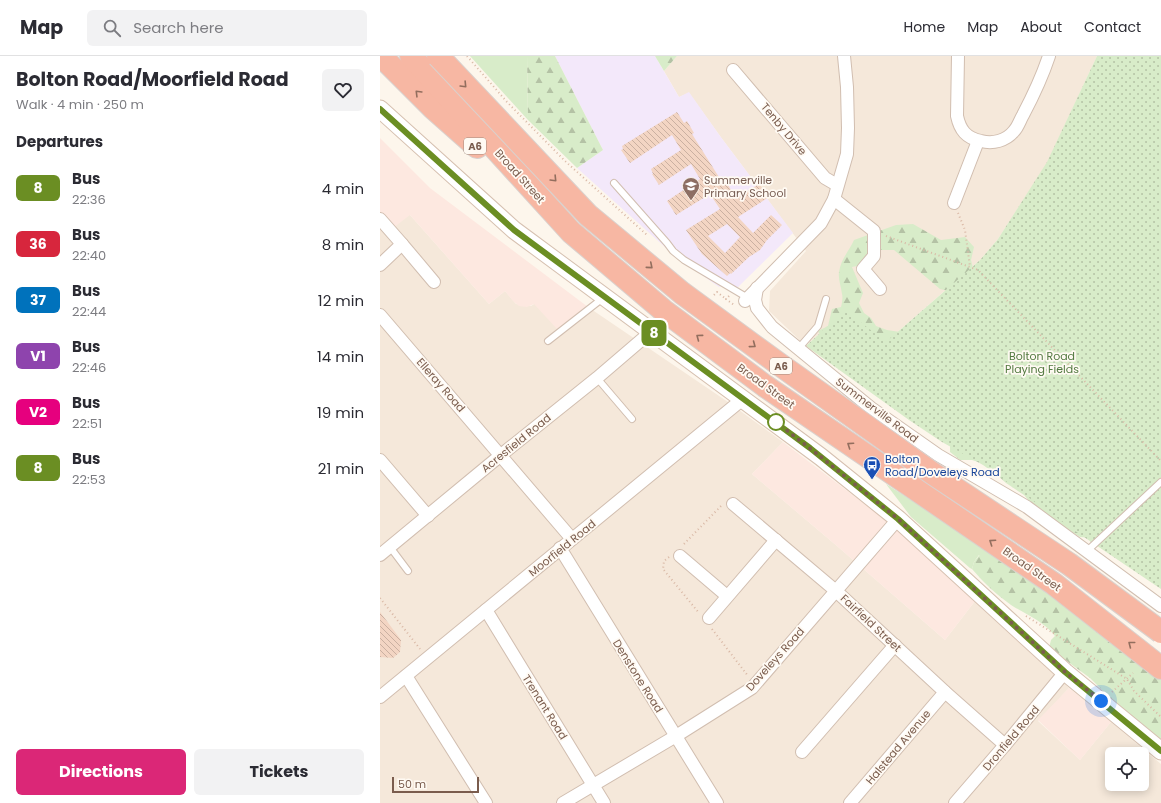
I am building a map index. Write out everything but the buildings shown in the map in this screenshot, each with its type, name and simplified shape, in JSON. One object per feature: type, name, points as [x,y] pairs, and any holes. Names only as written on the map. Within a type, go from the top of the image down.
[{"type":"highway","name":"A6","points":[[381,56],[433,108],[571,232]]},
{"type":"highway","name":"Broad Street","points":[[411,56],[571,232],[663,310],[759,382],[1054,584],[1161,668]]},
{"type":"highway","name":"Broad Street","points":[[438,56],[588,215],[682,293],[932,473],[1069,564],[1161,632]]},
{"type":"street","points":[[747,300],[821,223],[834,199],[847,154],[847,87],[844,56]]},
{"type":"street","points":[[958,56],[957,116],[960,126],[966,136],[978,141],[991,143],[1003,140],[1014,131],[1042,78],[1049,56]]},
{"type":"street","name":"Tenby Drive","points":[[733,70],[825,178],[837,185]]},
{"type":"street","points":[[380,109],[514,230],[744,398],[898,519],[1065,672],[1161,751]]},
{"type":"street","points":[[954,203],[978,141]]},
{"type":"street","points":[[834,199],[874,231],[874,256],[863,269],[880,289]]},
{"type":"street","points":[[380,219],[434,282]]},
{"type":"street","points":[[380,265],[402,244]]},
{"type":"street","name":"Summerville Road","points":[[757,288],[755,300],[757,308],[772,327],[872,408],[932,451],[1027,507],[1161,606]]},
{"type":"street","name":"Elleray Road","points":[[380,315],[572,539]]},
{"type":"street","name":"Acresfield Road","points":[[380,555],[597,378],[651,330]]},
{"type":"street","name":"Moorfield Road","points":[[380,697],[744,398]]},
{"type":"street","points":[[380,460],[428,516]]},
{"type":"street","name":"Fairfield Street","points":[[727,505],[776,540],[836,591],[945,692],[1006,745]]},
{"type":"street","name":"Doveleys Road","points":[[563,803],[676,736],[752,688],[898,519]]},
{"type":"street","points":[[709,618],[776,540]]},
{"type":"street","name":"Denstone Road","points":[[560,548],[717,803]]},
{"type":"street","points":[[680,556],[727,596]]},
{"type":"street","name":"Trenant Road","points":[[486,610],[604,803]]},
{"type":"street","points":[[802,752],[895,645]]},
{"type":"street","name":"Dronfield Road","points":[[955,803],[1006,745],[1065,672]]},
{"type":"street","points":[[406,676],[486,803]]},
{"type":"street","name":"Halstead Avenue","points":[[850,803],[945,692]]},
{"type":"lane","points":[[614,183],[673,251],[684,260],[747,300]]},
{"type":"lane","points":[[548,341],[605,297]]},
{"type":"lane","points":[[798,349],[818,326],[826,298]]},
{"type":"lane","points":[[597,378],[632,418]]},
{"type":"lane","points":[[1087,551],[1161,482]]},
{"type":"lane","points":[[390,547],[408,571]]},
{"type":"path","points":[[467,56],[507,102],[565,161],[652,240]]},
{"type":"path","points":[[954,203],[965,230],[970,267]]},
{"type":"path","points":[[874,231],[978,270],[1161,461]]},
{"type":"path","points":[[714,296],[717,292],[726,299]]},
{"type":"path","points":[[727,294],[747,300]]},
{"type":"path","points":[[684,544],[727,505]]},
{"type":"path","points":[[380,598],[421,651]]},
{"type":"path","points":[[1022,614],[1127,679],[1134,691],[1161,717]]},
{"type":"path","points":[[1111,693],[1133,673]]},
{"type":"shaded area","name":"Summerville Primary School","points":[[555,56],[655,56],[679,97],[689,92],[793,233],[732,293],[721,286],[719,287],[676,257],[577,168],[603,150]]},
{"type":"shaded area","points":[[677,56],[1097,56],[1047,163],[998,239],[980,260],[886,342],[823,330],[806,346],[769,311],[770,291],[806,251],[689,93],[679,97],[664,71]]},
{"type":"shaded area","points":[[380,138],[430,188],[588,307],[558,330],[534,304],[527,307],[519,306],[505,291],[489,304],[410,215],[393,228],[380,214]]},
{"type":"shaded area","points":[[380,214],[410,215],[489,304],[505,291],[516,304],[531,306],[534,304],[588,307],[728,402],[783,442],[752,474],[945,640],[975,601],[1069,688],[1038,721],[1080,760],[1111,722],[1141,747],[1105,747],[1105,791],[1149,791],[1149,754],[1161,764],[1161,803],[380,803]]},
{"type":"shaded area","points":[[783,442],[900,531],[975,601],[945,640],[752,474]]},
{"type":"shaded area","points":[[1069,688],[1111,722],[1080,760],[1038,720]]},
{"type":"green space","points":[[470,56],[527,56],[528,120]]},
{"type":"green space","points":[[527,56],[555,56],[603,150],[577,168],[528,120]]},
{"type":"green space","points":[[655,56],[677,56],[664,71]]},
{"type":"green space","name":"Bolton Road Playing Fields","points":[[1097,56],[1161,56],[1161,589],[1078,533],[983,465],[942,442],[909,420],[806,346],[845,310],[886,342],[980,260],[998,239],[1047,162]]},
{"type":"green space","points":[[913,224],[941,240],[965,237],[974,247],[971,260],[975,276],[961,294],[940,289],[894,250],[881,250],[867,256],[862,265],[852,267],[863,293],[859,303],[864,313],[871,318],[876,326],[887,330],[900,332],[1093,538],[1080,537],[1038,511],[1024,495],[1006,483],[985,464],[972,460],[960,460],[950,452],[950,438],[823,341],[818,331],[828,326],[832,309],[841,307],[842,297],[839,272],[843,259],[854,240],[896,225]]},
{"type":"green space","points":[[886,484],[1005,560],[979,555],[974,562],[972,569],[970,568],[911,517]]},
{"type":"green space","points":[[982,552],[1005,560],[1106,632],[1148,672],[1161,680],[1161,740],[1119,707],[1090,678],[1049,648],[1051,640],[1055,636],[1045,626],[1011,605],[995,593],[981,579],[972,569],[974,562]]},
{"type":"bus line","name":"8","points":[[380,109],[514,230],[744,398],[810,448],[898,519],[1065,672],[1161,751]]},
{"type":"place","name":"Summerville Primary School","points":[[691,201]]},
{"type":"place","name":"Bolton Road/Doveleys Road","points":[[872,480]]},
{"type":"route","points":[[776,422],[898,519],[1065,672],[1101,701]]}]
